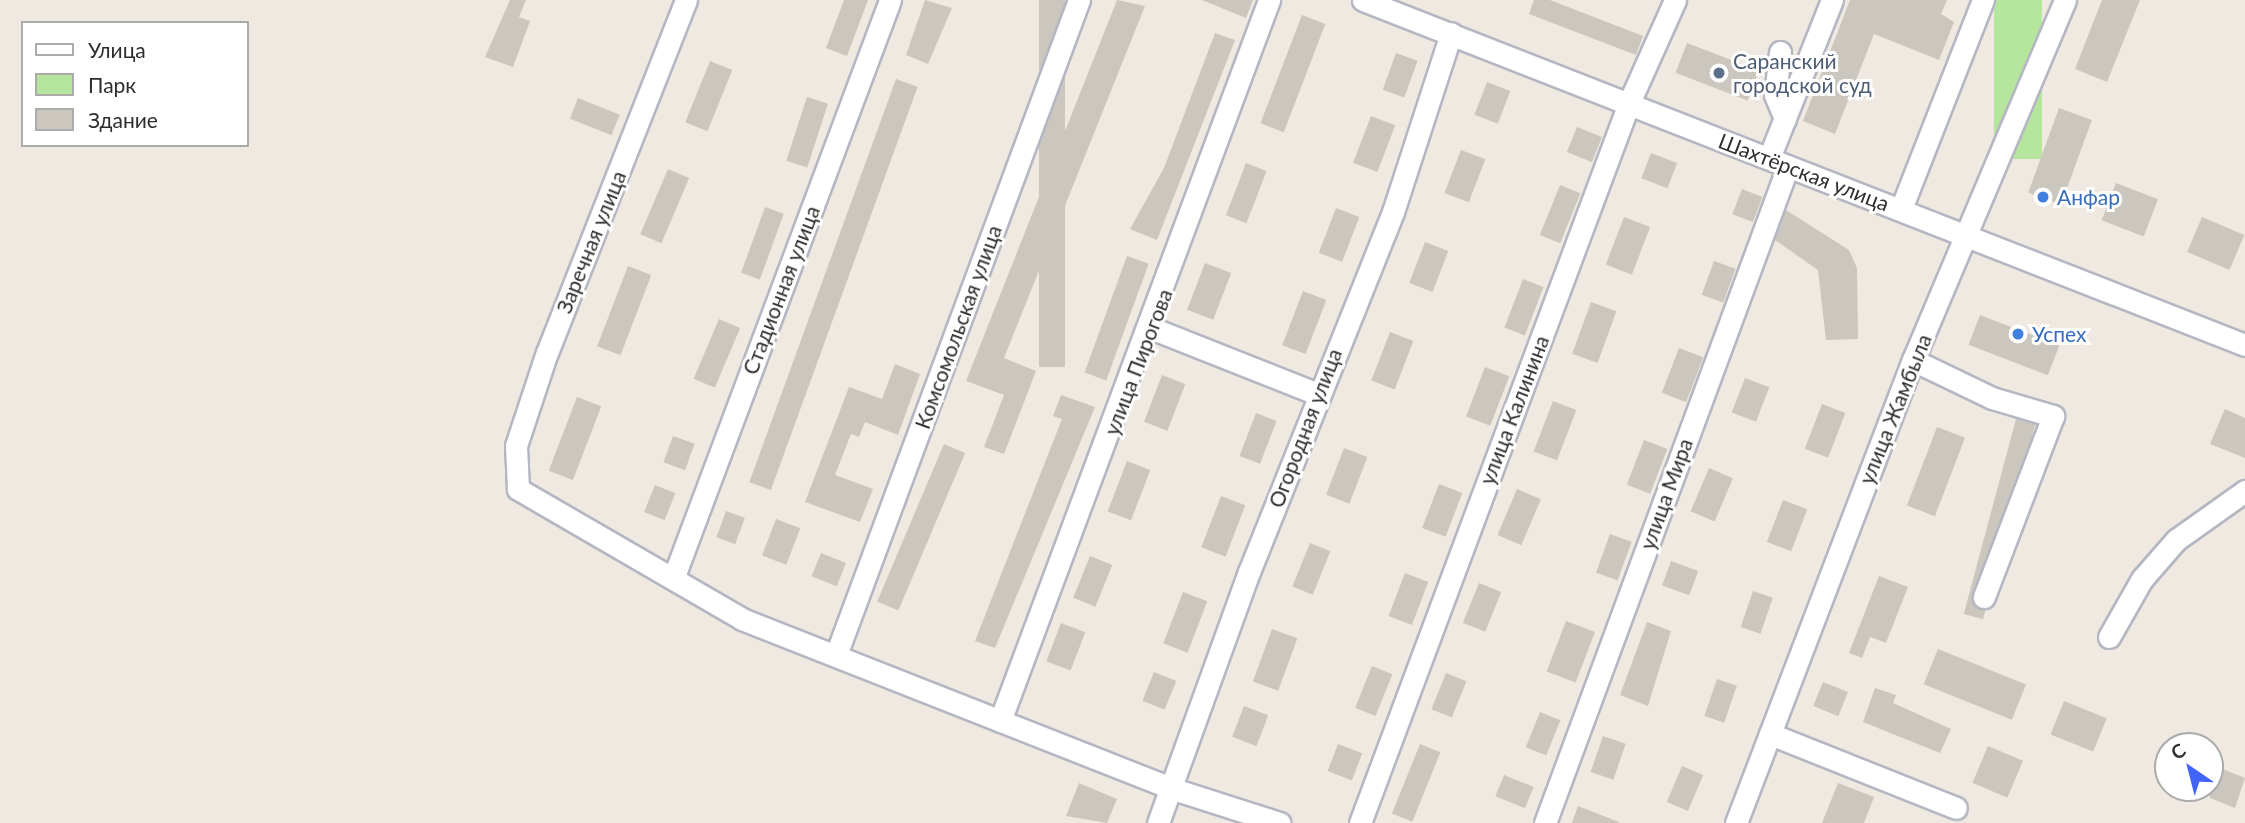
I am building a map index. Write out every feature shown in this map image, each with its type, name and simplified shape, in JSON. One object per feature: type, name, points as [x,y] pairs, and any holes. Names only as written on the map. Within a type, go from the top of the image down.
[{"type":"street","name":"Заречная улица","points":[[673,579],[518,489],[516,446],[543,364],[686,0]]},
{"type":"street","name":"Стадионная улица","points":[[673,579],[890,0]]},
{"type":"street","name":"Комсомольская улица","points":[[836,655],[1079,0]]},
{"type":"street","name":"улица Пирогова","points":[[1000,721],[1151,328],[1269,0]]},
{"type":"street","name":"Шахтёрская улица","points":[[1363,0],[1901,209],[1967,239],[2245,345]]},
{"type":"street","name":"улица Калинина","points":[[1360,823],[1629,103],[1675,0]]},
{"type":"street","name":"улица Мира","points":[[1545,823],[1778,162],[1785,119],[1832,0]]},
{"type":"street","points":[[1901,209],[1983,0]]},
{"type":"street","name":"улица Жамбыла","points":[[1736,823],[1913,360],[1967,239],[2065,0]]},
{"type":"street","name":"Огородная улица","points":[[1158,823],[1318,394],[1393,212],[1451,33]]},
{"type":"street","points":[[1780,52],[1774,95],[1785,119]]},
{"type":"street","points":[[1151,328],[1318,394]]},
{"type":"street","points":[[1913,360],[1992,398],[2053,416],[1984,597]]},
{"type":"street","points":[[2109,637],[2142,579],[2176,540],[2245,491]]},
{"type":"street","points":[[673,579],[742,619],[1170,788],[1280,823]]},
{"type":"street","points":[[1770,734],[1956,808]]},
{"type":"green space","points":[[1994,0],[2042,0],[2042,159],[1994,159]]},
{"type":"building","points":[[510,0],[526,0],[519,17],[530,21],[513,67],[485,57]]},
{"type":"building","points":[[844,0],[868,0],[847,56],[826,48]]},
{"type":"building","points":[[925,0],[952,8],[928,64],[906,55]]},
{"type":"building","points":[[1039,0],[1065,0],[1065,367],[1039,367]]},
{"type":"building","points":[[1117,0],[1145,6],[1004,358],[1036,371],[1004,454],[984,447],[1004,395],[966,381]]},
{"type":"building","points":[[1202,0],[1253,0],[1246,18]]},
{"type":"building","points":[[1534,0],[1550,0],[1643,36],[1636,55],[1529,14]]},
{"type":"building","points":[[1850,0],[1947,0],[1941,14],[1954,22],[1939,60],[1874,34],[1835,134],[1803,121]]},
{"type":"building","points":[[2102,0],[2140,0],[2107,82],[2075,69]]},
{"type":"building","points":[[1302,15],[1325,24],[1284,132],[1260,123]]},
{"type":"building","points":[[1215,33],[1235,40],[1157,240],[1130,229],[1164,168]]},
{"type":"building","points":[[1687,43],[1759,71],[1747,100],[1676,73]]},
{"type":"building","points":[[1396,53],[1418,61],[1404,98],[1383,90]]},
{"type":"building","points":[[710,61],[732,70],[708,131],[685,122]]},
{"type":"building","points":[[896,79],[918,87],[771,490],[749,482]]},
{"type":"building","points":[[1487,82],[1510,91],[1498,124],[1474,115]]},
{"type":"building","points":[[807,97],[828,104],[807,168],[786,161]]},
{"type":"building","points":[[578,98],[620,115],[611,135],[570,118]]},
{"type":"building","points":[[2059,108],[2092,120],[2061,205],[2028,193]]},
{"type":"building","points":[[1371,116],[1395,125],[1377,172],[1353,163]]},
{"type":"building","points":[[1577,127],[1602,137],[1592,162],[1567,152]]},
{"type":"building","points":[[1461,150],[1485,159],[1469,202],[1445,193]]},
{"type":"building","points":[[1651,153],[1677,163],[1667,188],[1641,178]]},
{"type":"building","points":[[1246,163],[1267,171],[1246,223],[1226,215]]},
{"type":"building","points":[[668,169],[689,178],[661,243],[640,234]]},
{"type":"building","points":[[2116,183],[2158,199],[2144,236],[2102,220]]},
{"type":"building","points":[[1560,185],[1580,193],[1560,243],[1540,235]]},
{"type":"building","points":[[1742,189],[1763,197],[1753,222],[1732,214]]},
{"type":"building","points":[[765,207],[784,214],[760,280],[741,273]]},
{"type":"building","points":[[1336,208],[1359,217],[1342,262],[1319,253]]},
{"type":"building","points":[[1786,210],[1849,250],[1857,268],[1858,339],[1826,340],[1818,270],[1775,240]]},
{"type":"building","points":[[1624,217],[1650,227],[1632,275],[1606,265]]},
{"type":"building","points":[[2202,217],[2244,235],[2229,270],[2187,252]]},
{"type":"building","points":[[1425,242],[1448,251],[1433,292],[1409,283]]},
{"type":"building","points":[[1127,256],[1149,264],[1106,380],[1085,373]]},
{"type":"building","points":[[1714,261],[1736,269],[1723,303],[1702,295]]},
{"type":"building","points":[[1205,263],[1231,273],[1213,320],[1187,310]]},
{"type":"building","points":[[628,266],[651,275],[621,355],[597,346]]},
{"type":"building","points":[[1523,279],[1544,287],[1525,335],[1504,328]]},
{"type":"building","points":[[1303,291],[1326,300],[1306,354],[1282,345]]},
{"type":"building","points":[[1591,302],[1616,311],[1598,363],[1572,354]]},
{"type":"building","points":[[1980,315],[2059,345],[2048,375],[1969,345]]},
{"type":"building","points":[[719,319],[740,328],[715,388],[694,379]]},
{"type":"building","points":[[1390,332],[1413,341],[1395,390],[1371,381]]},
{"type":"building","points":[[1679,348],[1703,357],[1686,402],[1662,393]]},
{"type":"building","points":[[895,364],[920,374],[898,435],[865,422],[859,437],[851,434],[835,475],[873,489],[860,522],[805,502],[849,387],[882,399]]},
{"type":"building","points":[[1485,367],[1509,376],[1490,426],[1466,416]]},
{"type":"building","points":[[1162,375],[1185,384],[1167,431],[1144,422]]},
{"type":"building","points":[[1745,378],[1769,387],[1756,422],[1732,413]]},
{"type":"building","points":[[1061,395],[1095,407],[995,648],[975,641],[1062,419],[1053,416]]},
{"type":"building","points":[[577,397],[601,406],[573,480],[549,471]]},
{"type":"building","points":[[1553,401],[1576,410],[1557,460],[1534,451]]},
{"type":"building","points":[[1822,404],[1845,413],[1828,458],[1805,449]]},
{"type":"building","points":[[2225,409],[2245,418],[2245,458],[2210,444]]},
{"type":"building","points":[[1256,413],[1277,421],[1260,464],[1240,456]]},
{"type":"building","points":[[2016,419],[2035,424],[1983,619],[1964,614]]},
{"type":"building","points":[[1937,427],[1965,438],[1935,516],[1907,505]]},
{"type":"building","points":[[673,436],[695,444],[685,470],[663,462]]},
{"type":"building","points":[[1644,440],[1667,449],[1650,494],[1627,485]]},
{"type":"building","points":[[944,444],[965,453],[898,610],[877,601]]},
{"type":"building","points":[[1344,448],[1367,457],[1349,504],[1326,495]]},
{"type":"building","points":[[1127,461],[1150,470],[1131,520],[1108,511]]},
{"type":"building","points":[[1709,468],[1733,478],[1715,521],[1691,511]]},
{"type":"building","points":[[1439,484],[1462,493],[1445,537],[1422,528]]},
{"type":"building","points":[[655,485],[675,493],[665,520],[644,512]]},
{"type":"building","points":[[1517,489],[1541,499],[1521,545],[1497,535]]},
{"type":"building","points":[[1221,496],[1245,505],[1226,557],[1201,547]]},
{"type":"building","points":[[1783,500],[1807,509],[1791,551],[1767,542]]},
{"type":"building","points":[[726,511],[745,518],[735,544],[716,537]]},
{"type":"building","points":[[776,519],[800,528],[786,565],[762,555]]},
{"type":"building","points":[[1610,534],[1632,542],[1618,580],[1596,573]]},
{"type":"building","points":[[1310,543],[1330,551],[1313,595],[1292,587]]},
{"type":"building","points":[[821,553],[846,563],[837,586],[812,576]]},
{"type":"building","points":[[1090,556],[1112,565],[1095,607],[1073,598]]},
{"type":"building","points":[[1671,561],[1698,571],[1689,595],[1662,585]]},
{"type":"building","points":[[1405,573],[1428,582],[1412,625],[1389,616]]},
{"type":"building","points":[[1879,576],[1908,587],[1886,643],[1870,637],[1862,658],[1849,653]]},
{"type":"building","points":[[1479,583],[1501,592],[1485,632],[1463,623]]},
{"type":"building","points":[[1753,591],[1773,598],[1760,634],[1741,627]]},
{"type":"building","points":[[1183,592],[1207,601],[1188,653],[1163,643]]},
{"type":"building","points":[[1566,621],[1595,632],[1576,683],[1547,671]]},
{"type":"building","points":[[1647,622],[1671,631],[1648,706],[1620,695]]},
{"type":"building","points":[[1061,623],[1085,632],[1071,671],[1046,661]]},
{"type":"building","points":[[1272,629],[1297,638],[1278,691],[1253,682]]},
{"type":"building","points":[[1938,649],[2026,685],[2012,720],[1924,684]]},
{"type":"building","points":[[1372,666],[1392,674],[1376,716],[1355,708]]},
{"type":"building","points":[[1154,672],[1176,681],[1165,710],[1142,701]]},
{"type":"building","points":[[1446,673],[1466,681],[1452,717],[1431,709]]},
{"type":"building","points":[[1717,679],[1737,686],[1724,723],[1704,716]]},
{"type":"building","points":[[1823,682],[1848,692],[1838,716],[1813,706]]},
{"type":"building","points":[[1875,688],[1896,695],[1893,703],[1951,729],[1940,753],[1863,722]]},
{"type":"building","points":[[2064,701],[2107,718],[2093,752],[2051,734]]},
{"type":"building","points":[[1244,706],[1268,715],[1256,746],[1232,737]]},
{"type":"building","points":[[1540,712],[1560,720],[1546,755],[1526,747]]},
{"type":"building","points":[[1603,736],[1626,744],[1613,780],[1591,772]]},
{"type":"building","points":[[1338,744],[1362,753],[1352,780],[1328,771]]},
{"type":"building","points":[[1420,744],[1440,752],[1412,822],[1392,814]]},
{"type":"building","points":[[1988,746],[2023,761],[2007,798],[1972,783]]},
{"type":"building","points":[[1682,766],[1703,775],[1688,811],[1667,802]]},
{"type":"building","points":[[2224,770],[2245,778],[2235,808],[2220,802],[2224,802]]},
{"type":"building","points":[[1504,775],[1534,787],[1525,808],[1495,796]]},
{"type":"building","points":[[1079,783],[1117,799],[1107,823],[1066,816]]},
{"type":"building","points":[[1838,783],[1874,797],[1864,823],[1822,823]]},
{"type":"building","points":[[1578,806],[1619,822],[1619,823],[1572,823]]},
{"type":"place","name":"Саранский городской суд","points":[[1719,73]]},
{"type":"place","name":"Анфар","points":[[2043,197]]},
{"type":"place","name":"Успех","points":[[2018,334]]}]
